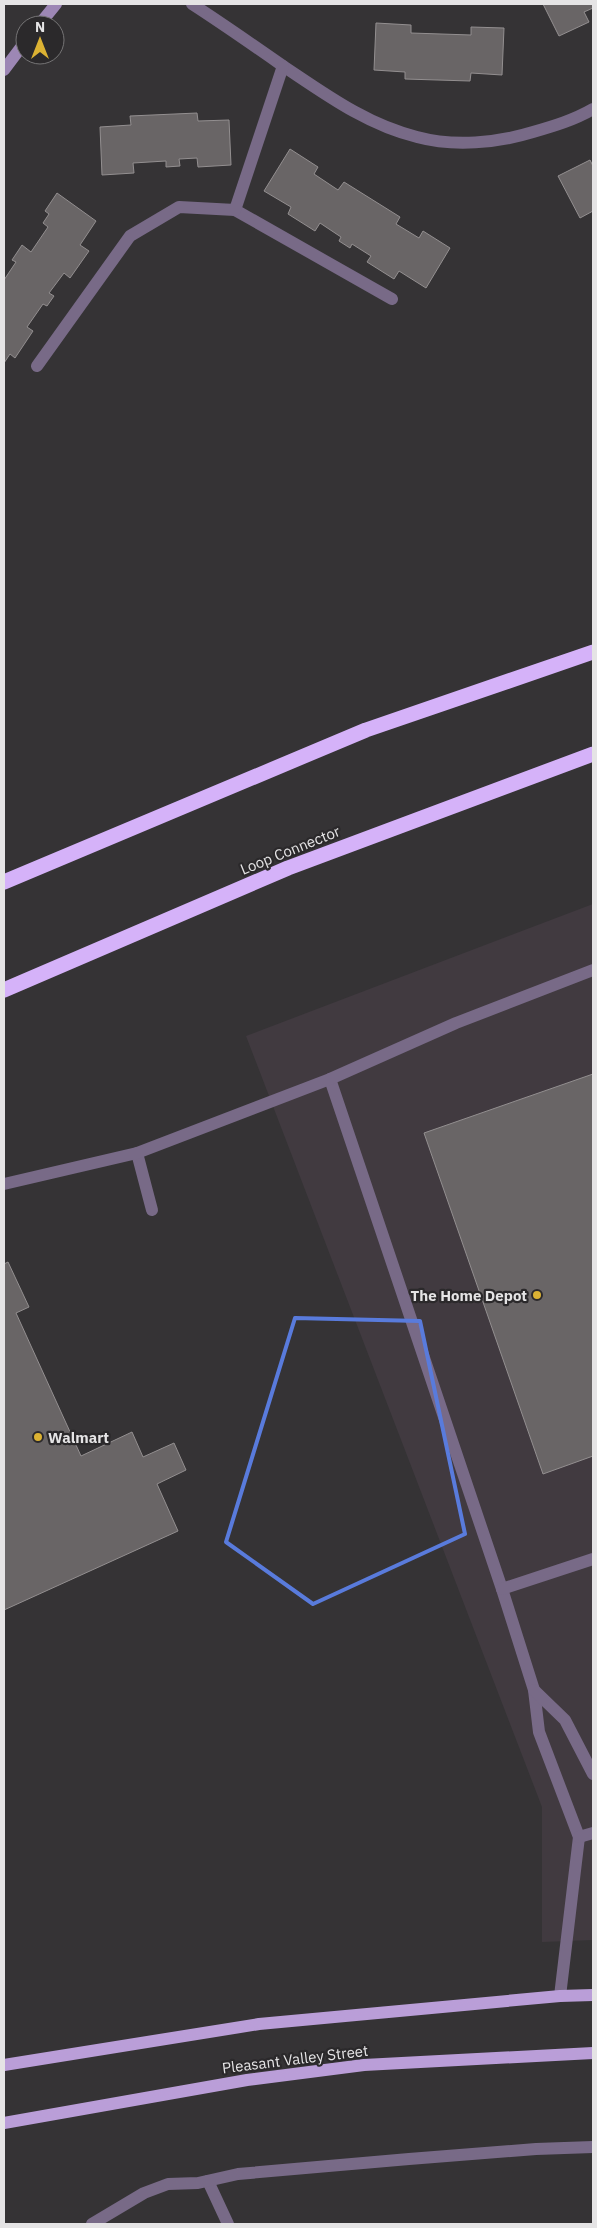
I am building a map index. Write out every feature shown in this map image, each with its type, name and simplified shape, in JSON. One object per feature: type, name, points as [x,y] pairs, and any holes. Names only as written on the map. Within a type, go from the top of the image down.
[{"type":"highway","points":[[4,882],[366,730],[593,652]]},
{"type":"highway","name":"Loop Connector","points":[[4,990],[288,868],[593,754]]},
{"type":"main road","points":[[4,2064],[259,2024],[560,1996],[593,1995]]},
{"type":"main road","name":"Pleasant Valley Street","points":[[4,2123],[247,2080],[354,2067],[593,2053]]},
{"type":"street","points":[[47,15],[56,4]]},
{"type":"street","points":[[4,70],[15,55]]},
{"type":"lane","points":[[192,4],[353,112],[417,137],[449,142],[486,142],[521,136],[557,125],[593,109]]},
{"type":"lane","points":[[235,210],[283,66]]},
{"type":"lane","points":[[37,366],[130,236],[179,207],[235,210],[392,299]]},
{"type":"lane","points":[[4,1184],[137,1153],[330,1079],[456,1023],[593,970]]},
{"type":"lane","points":[[330,1079],[502,1588],[534,1690],[539,1732],[579,1838],[560,1996]]},
{"type":"lane","points":[[137,1153],[152,1210]]},
{"type":"lane","points":[[502,1588],[593,1559]]},
{"type":"lane","points":[[534,1690],[565,1720],[593,1774]]},
{"type":"lane","points":[[579,1838],[593,1832]]},
{"type":"lane","points":[[92,2224],[144,2192],[168,2184],[208,2181],[238,2174],[291,2169],[536,2149],[593,2148]]},
{"type":"lane","points":[[208,2181],[228,2224]]},
{"type":"highlighted area","points":[[295,1318],[420,1321],[465,1534],[313,1604],[226,1542]]},
{"type":"shaded area","points":[[593,904],[593,1940],[542,1942],[542,1807],[246,1036]]},
{"type":"building","points":[[543,4],[593,4],[593,8],[584,12],[589,22],[559,36]]},
{"type":"building","points":[[376,23],[411,25],[411,33],[471,35],[471,27],[504,28],[502,75],[471,73],[470,81],[405,79],[405,72],[374,70]]},
{"type":"building","points":[[197,113],[198,121],[229,120],[231,165],[198,167],[197,158],[179,159],[180,166],[166,167],[166,161],[133,163],[134,173],[102,175],[100,127],[131,125],[130,116]]},
{"type":"building","points":[[290,149],[318,167],[314,174],[338,190],[344,182],[400,217],[396,224],[419,238],[423,231],[450,248],[426,288],[399,271],[394,279],[367,262],[371,256],[352,244],[350,248],[339,241],[341,237],[320,223],[315,231],[288,214],[291,207],[264,191]]},
{"type":"building","points":[[590,160],[593,166],[593,211],[580,218],[558,176]]},
{"type":"building","points":[[57,193],[96,221],[80,245],[89,251],[70,278],[64,273],[49,293],[54,296],[47,306],[43,304],[27,327],[33,331],[15,358],[10,354],[4,363],[4,280],[16,262],[12,260],[22,245],[31,252],[48,227],[43,223],[49,214],[45,211]]},
{"type":"building","name":"The Home Depot","points":[[593,1074],[593,1456],[543,1474],[424,1133]]},
{"type":"building","name":"Walmart","points":[[8,1262],[29,1307],[16,1313],[81,1456],[132,1432],[143,1457],[174,1443],[186,1470],[157,1484],[178,1531],[4,1610],[4,1264]]},
{"type":"place","name":"The Home Depot","points":[[537,1295]]},
{"type":"place","name":"Walmart","points":[[38,1437]]}]
